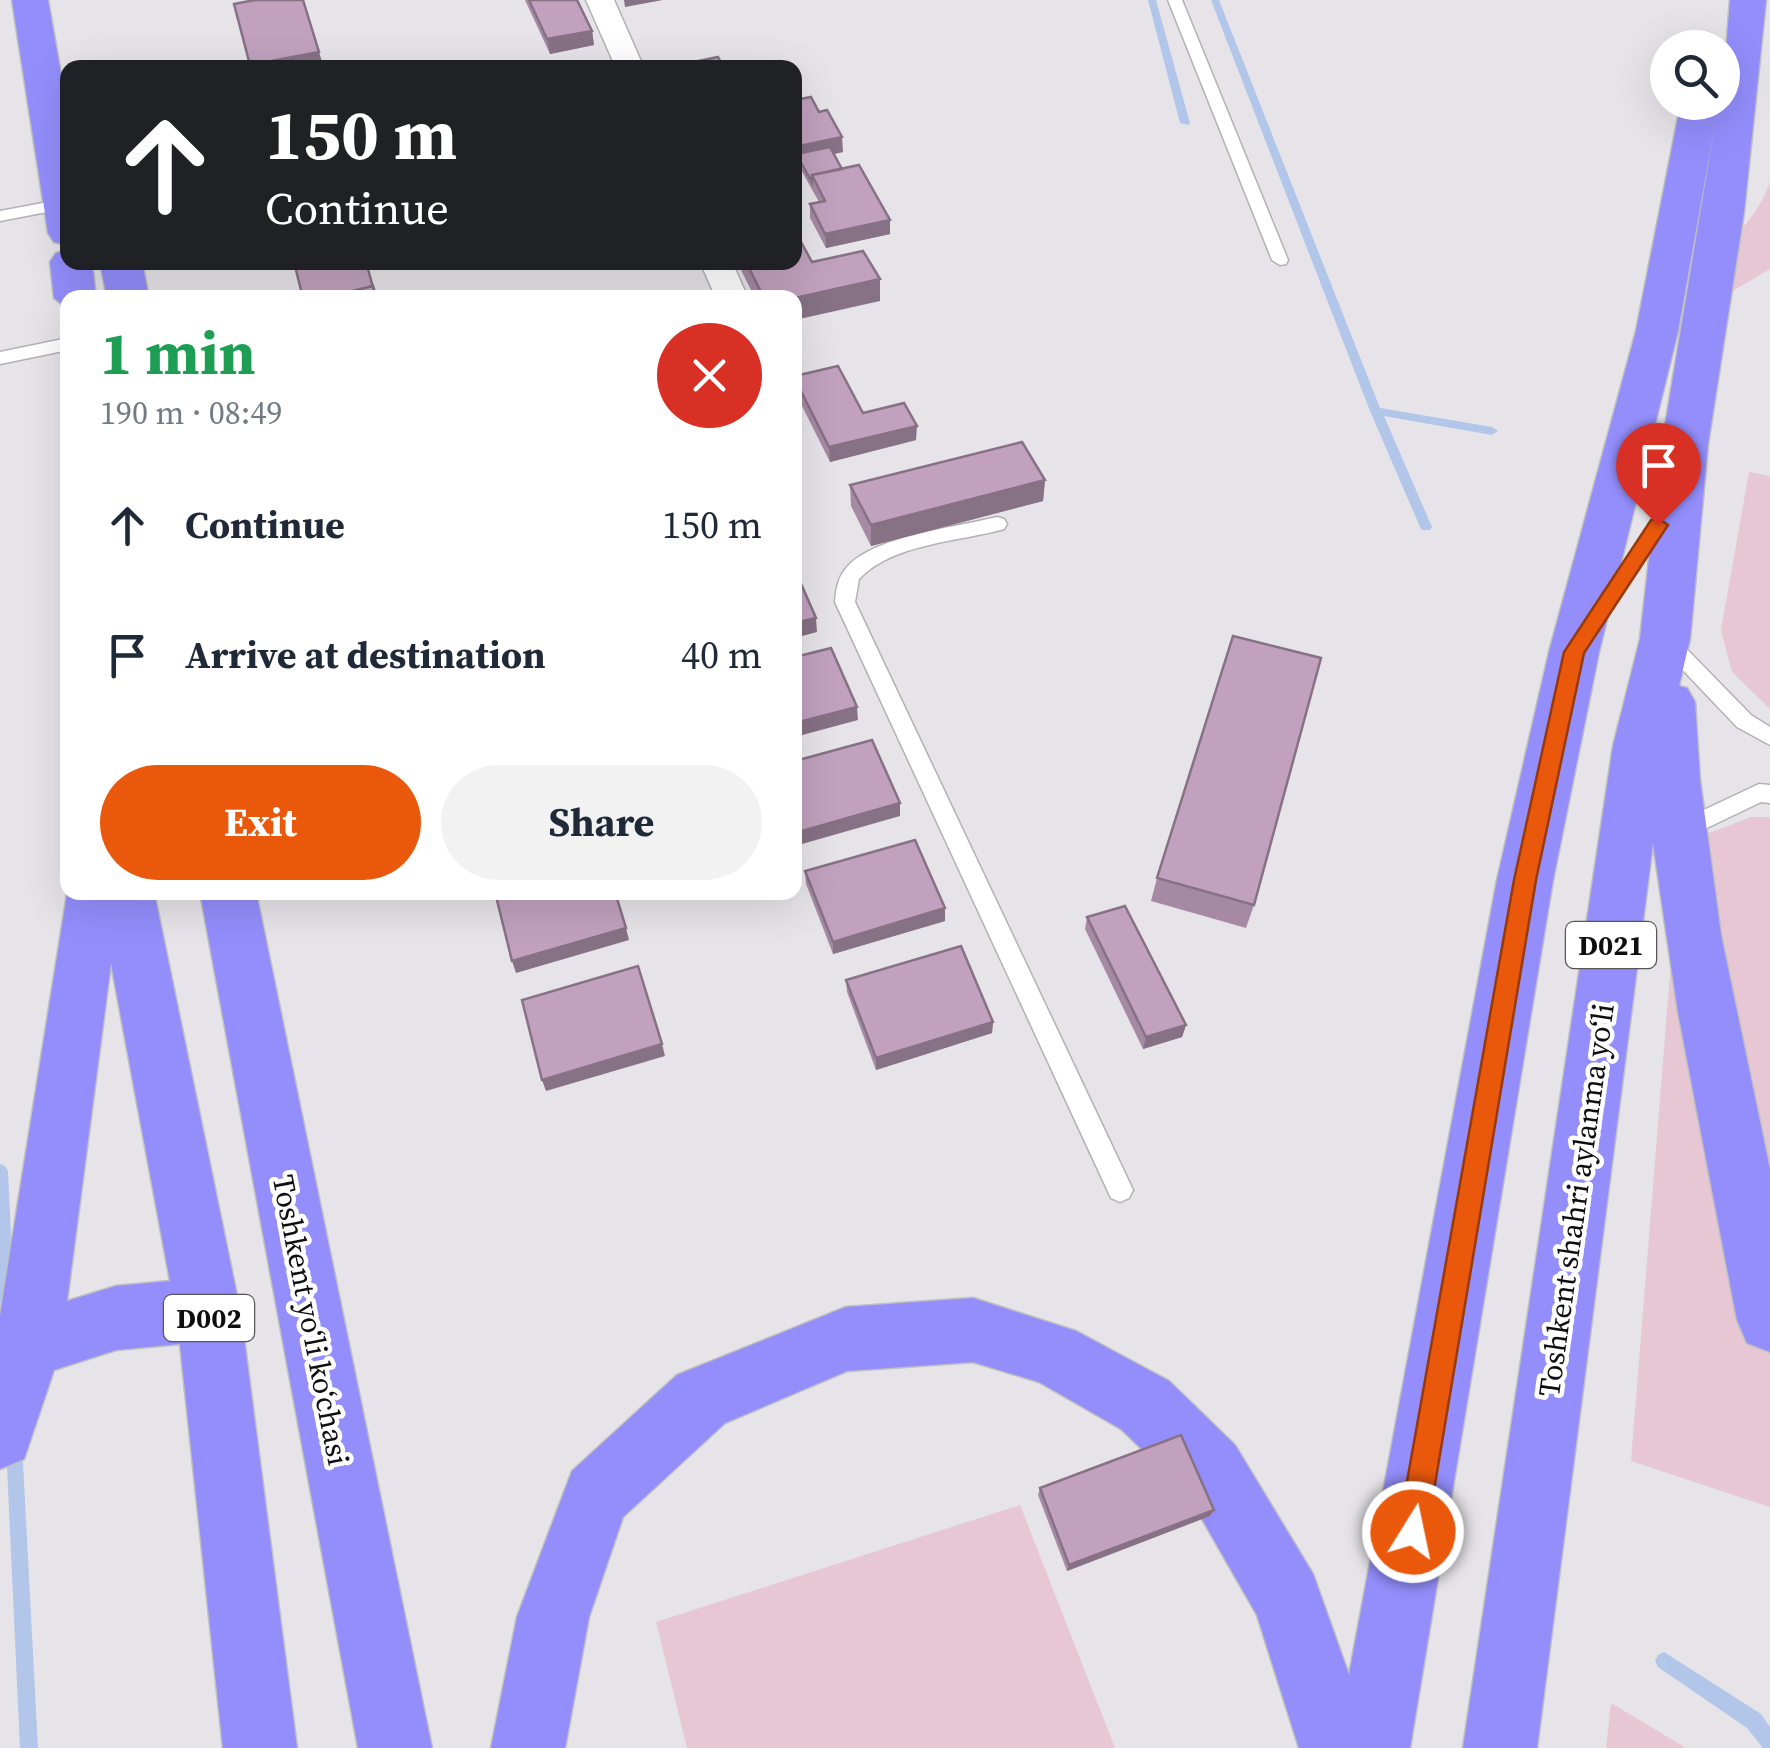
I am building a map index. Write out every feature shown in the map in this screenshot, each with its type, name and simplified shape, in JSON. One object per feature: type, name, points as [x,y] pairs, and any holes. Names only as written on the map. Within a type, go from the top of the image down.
[{"type":"highway","points":[[30,0],[60,182]]},
{"type":"highway","points":[[1712,30],[1716,0]]},
{"type":"highway","name":"Toshkent shahri aylanma yoʻli","points":[[1500,1748],[1639,746],[1664,639],[1698,348],[1724,212],[1748,0]]},
{"type":"highway","points":[[1374,1748],[1525,880],[1574,652],[1658,331],[1697,120]]},
{"type":"highway","points":[[1574,652],[1679,493]]},
{"type":"highway","points":[[1664,639],[1680,831],[1707,1004],[1770,1320]]},
{"type":"highway","points":[[0,1435],[28,1347],[92,900]]},
{"type":"highway","name":"D002","points":[[128,900],[209,1315],[260,1748]]},
{"type":"highway","name":"Toshkent yo‘li ko‘chasi","points":[[230,900],[396,1748]]},
{"type":"highway","points":[[28,1347],[128,1313],[160,1309],[209,1315]]},
{"type":"highway","points":[[528,1748],[552,1617],[596,1495],[701,1399],[846,1339],[973,1330],[1053,1354],[1145,1405],[1211,1469],[1288,1599],[1336,1748]]},
{"type":"street","points":[[600,0],[626,60]]},
{"type":"lane","points":[[1175,0],[1280,260]]},
{"type":"lane","points":[[0,216],[60,218]]},
{"type":"lane","points":[[0,358],[60,346]]},
{"type":"lane","points":[[997,524],[889,554],[858,567],[846,582],[846,602],[1120,1190]]},
{"type":"lane","points":[[1664,639],[1744,721],[1770,737]]},
{"type":"lane","points":[[1680,831],[1760,793],[1770,794]]},
{"type":"shaded area","points":[[1770,182],[1770,269],[1663,332],[1670,302],[1751,218]]},
{"type":"shaded area","points":[[1749,472],[1770,476],[1770,709],[1732,672],[1721,630]]},
{"type":"shaded area","points":[[1751,817],[1770,817],[1770,1507],[1631,1461],[1679,862],[1699,837]]},
{"type":"shaded area","points":[[1020,1505],[1115,1748],[687,1748],[656,1622]]},
{"type":"shaded area","points":[[1611,1703],[1686,1748],[1606,1748]]},
{"type":"building","points":[[303,0],[319,52],[277,60],[249,60],[234,4]]},
{"type":"building","points":[[529,0],[577,0],[592,31],[547,39]]},
{"type":"building","points":[[811,97],[819,112],[827,110],[842,137],[802,146],[802,99]]},
{"type":"building","points":[[830,147],[842,169],[812,175],[812,182],[802,164],[802,153]]},
{"type":"building","points":[[859,165],[890,220],[825,234],[810,204],[825,201],[812,175]]},
{"type":"building","points":[[802,244],[812,262],[863,251],[880,279],[802,296],[802,290],[760,290],[750,270],[802,270]]},
{"type":"building","points":[[296,270],[368,270],[373,286],[356,290],[301,290]]},
{"type":"building","points":[[838,366],[863,413],[904,403],[917,426],[829,447],[802,393],[802,374]]},
{"type":"building","points":[[1022,442],[1045,480],[871,525],[850,485]]},
{"type":"building","points":[[802,586],[816,618],[802,621]]},
{"type":"building","points":[[1233,636],[1321,658],[1254,905],[1157,878]]},
{"type":"building","points":[[831,648],[857,707],[802,721],[802,655]]},
{"type":"building","points":[[872,740],[900,803],[802,831],[802,759]]},
{"type":"building","points":[[915,840],[945,908],[833,942],[805,871]]},
{"type":"building","points":[[497,900],[617,900],[626,928],[512,961]]},
{"type":"building","points":[[1125,906],[1186,1025],[1146,1037],[1087,917]]},
{"type":"building","points":[[961,946],[993,1022],[876,1058],[846,980]]},
{"type":"building","points":[[638,966],[662,1044],[542,1080],[522,1000]]},
{"type":"building","points":[[1181,1435],[1214,1510],[1069,1565],[1040,1488]]},
{"type":"waterway","points":[[1152,0],[1185,123]]},
{"type":"waterway","points":[[1215,0],[1376,411]]},
{"type":"waterway","points":[[1376,411],[1492,431]]},
{"type":"waterway","points":[[1376,411],[1426,527]]},
{"type":"waterway","points":[[0,1171],[6,1298]]},
{"type":"waterway","points":[[14,1444],[29,1748]]},
{"type":"waterway","points":[[1664,1661],[1754,1721],[1770,1742]]},
{"type":"route","points":[[1413,1532],[1525,880],[1574,652],[1658,525]]}]
